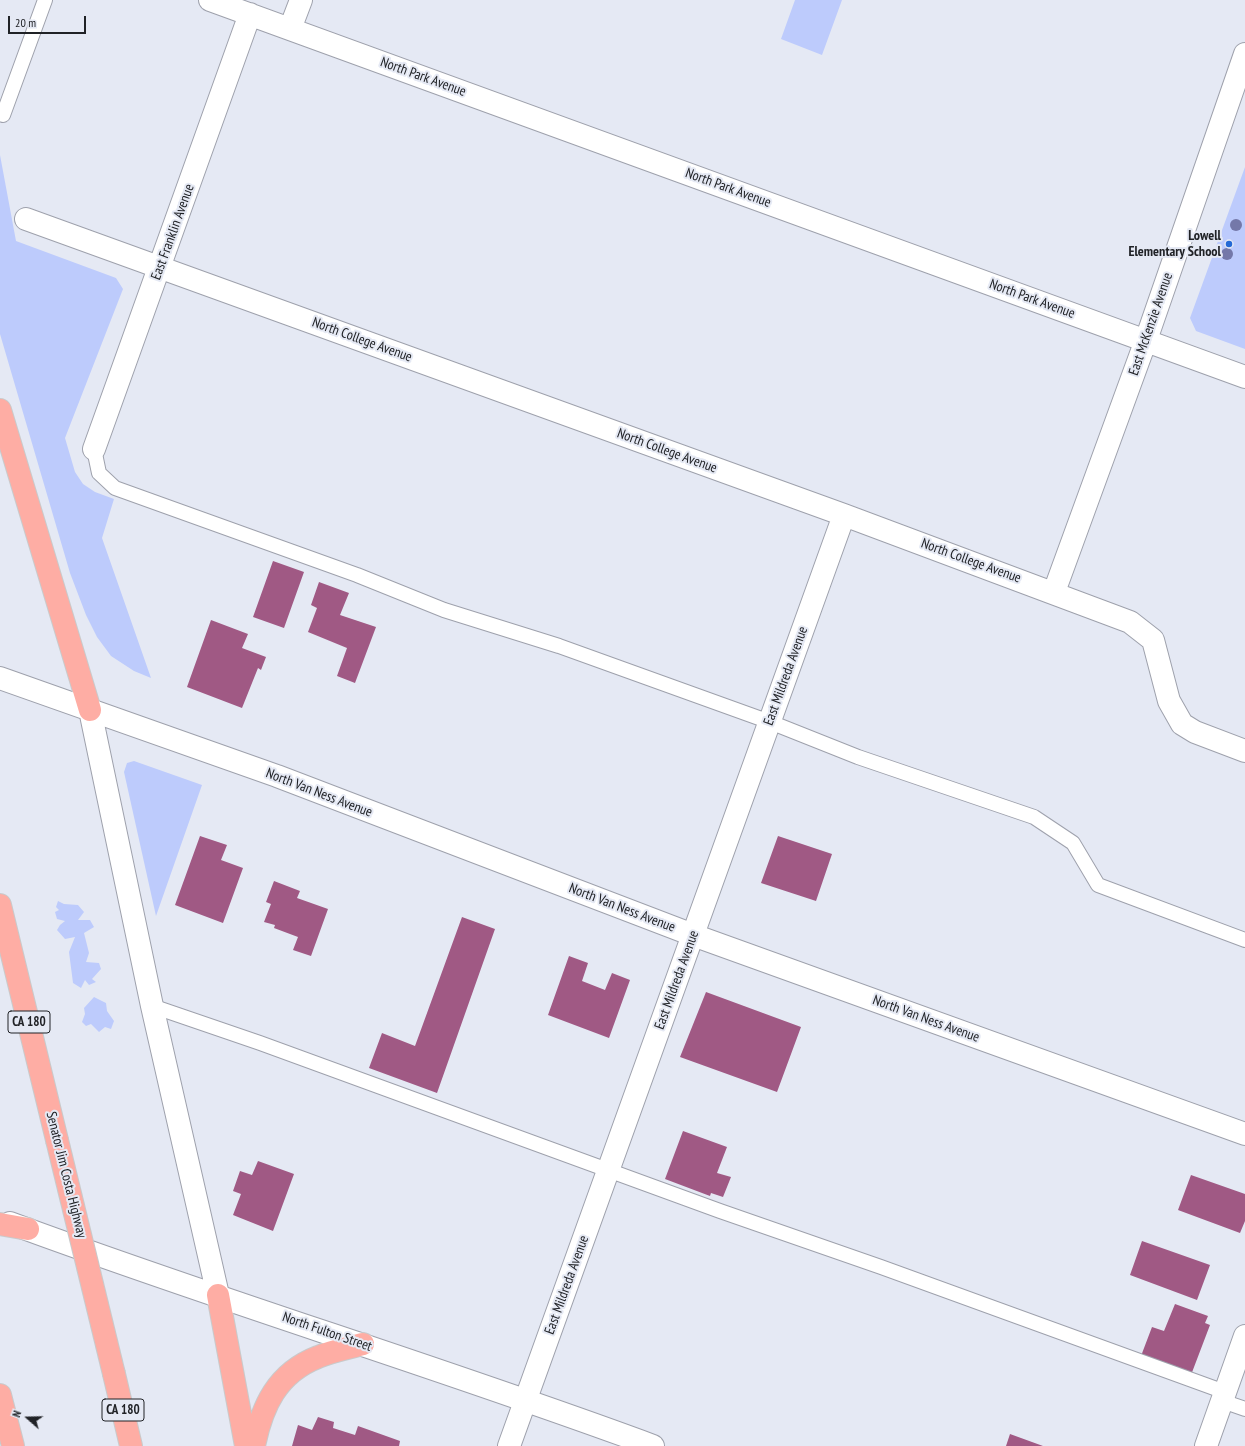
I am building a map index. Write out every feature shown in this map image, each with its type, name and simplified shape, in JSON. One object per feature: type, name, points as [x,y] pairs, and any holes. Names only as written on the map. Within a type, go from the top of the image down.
[{"type":"highway","points":[[0,410],[90,710]]},
{"type":"highway","name":"Senator Jim Costa Highway","points":[[0,905],[131,1446]]},
{"type":"highway","points":[[0,1224],[28,1229]]},
{"type":"highway","points":[[218,1296],[246,1446]]},
{"type":"highway","points":[[254,1446],[258,1423],[266,1402],[291,1372],[318,1357],[363,1344]]},
{"type":"highway","points":[[0,1395],[13,1446]]},
{"type":"street","name":"North Park Avenue","points":[[210,0],[1245,377]]},
{"type":"street","points":[[290,29],[301,0]]},
{"type":"street","name":"East Franklin Avenue","points":[[94,449],[250,14]]},
{"type":"street","name":"East McKenzie Avenue","points":[[1054,592],[1146,340],[1245,54]]},
{"type":"street","name":"North College Avenue","points":[[26,219],[844,515],[1054,592],[1130,622],[1153,640],[1169,701],[1182,724],[1196,732],[1245,751]]},
{"type":"street","name":"East Mildreda Avenue","points":[[510,1446],[844,515]]},
{"type":"street","name":"North Van Ness Avenue","points":[[0,678],[277,776],[693,935],[1245,1134]]},
{"type":"street","points":[[90,710],[152,1006],[218,1296]]},
{"type":"street","name":"North Fulton Street","points":[[0,1219],[218,1296],[526,1399],[653,1446]]},
{"type":"street","points":[[1206,1446],[1245,1336]]},
{"type":"lane","points":[[3,115],[45,0]]},
{"type":"lane","points":[[94,449],[99,473],[115,488],[357,575],[444,610],[559,646],[770,722],[865,759],[1034,817],[1073,844],[1098,885],[1245,940]]},
{"type":"lane","points":[[152,1006],[260,1043],[609,1170],[1223,1397],[1245,1409]]},
{"type":"shaded area","points":[[795,0],[842,0],[822,55],[781,39]]},
{"type":"shaded area","points":[[0,155],[16,241],[116,278],[123,289],[65,438],[75,472],[83,484],[95,492],[114,499],[102,538],[151,678],[134,671],[111,656],[97,637],[86,615],[70,573],[0,334]]},
{"type":"shaded area","name":"Lowell Elementary School","points":[[1245,167],[1245,349],[1196,331],[1190,318]]},
{"type":"shaded area","points":[[134,761],[202,785],[156,916],[124,772],[127,763]]},
{"type":"shaded area","points":[[58,901],[64,904],[78,905],[84,912],[78,920],[90,920],[94,927],[84,933],[89,953],[86,962],[99,963],[101,969],[92,979],[96,982],[89,985],[85,980],[81,988],[73,983],[69,952],[75,937],[65,939],[57,930],[65,921],[57,919],[55,912],[59,910],[56,907]]},
{"type":"shaded area","points":[[94,997],[106,1003],[107,1011],[114,1021],[111,1029],[105,1027],[99,1032],[91,1024],[86,1026],[82,1022],[85,1014],[84,1008]]},
{"type":"building","points":[[273,561],[304,572],[284,628],[253,617]]},
{"type":"building","points":[[319,582],[349,593],[340,615],[376,627],[355,683],[337,676],[347,648],[308,632],[317,608],[311,605]]},
{"type":"building","points":[[211,620],[248,634],[242,648],[266,657],[261,670],[258,668],[242,708],[187,687]]},
{"type":"building","points":[[200,836],[227,845],[221,860],[243,868],[223,923],[175,905]]},
{"type":"building","points":[[778,836],[832,854],[816,901],[761,883]]},
{"type":"building","points":[[274,881],[300,891],[297,898],[328,909],[311,956],[293,950],[298,937],[274,928],[275,925],[264,922],[271,904],[266,902]]},
{"type":"building","points":[[462,917],[495,929],[437,1093],[369,1068],[382,1033],[415,1046]]},
{"type":"building","points":[[569,956],[588,963],[582,981],[605,990],[612,973],[630,980],[609,1038],[548,1015]]},
{"type":"building","points":[[706,992],[801,1027],[777,1092],[680,1057]]},
{"type":"building","points":[[683,1131],[727,1147],[717,1173],[731,1177],[723,1197],[711,1193],[710,1196],[665,1179]]},
{"type":"building","points":[[258,1161],[294,1174],[273,1231],[233,1215],[241,1194],[233,1191],[240,1171],[252,1175]]},
{"type":"building","points":[[1191,1175],[1245,1194],[1245,1221],[1240,1233],[1178,1210]]},
{"type":"building","points":[[1142,1241],[1210,1265],[1197,1300],[1130,1275]]},
{"type":"building","points":[[1175,1304],[1208,1316],[1205,1323],[1210,1325],[1191,1375],[1141,1356],[1152,1327],[1164,1331]]},
{"type":"building","points":[[318,1417],[334,1422],[333,1428],[355,1435],[358,1426],[400,1441],[399,1446],[292,1446],[298,1425],[312,1430]]},
{"type":"building","points":[[1010,1434],[1043,1446],[1006,1446]]},
{"type":"place","name":"Lowell Elementary School","points":[[1229,244]]}]
